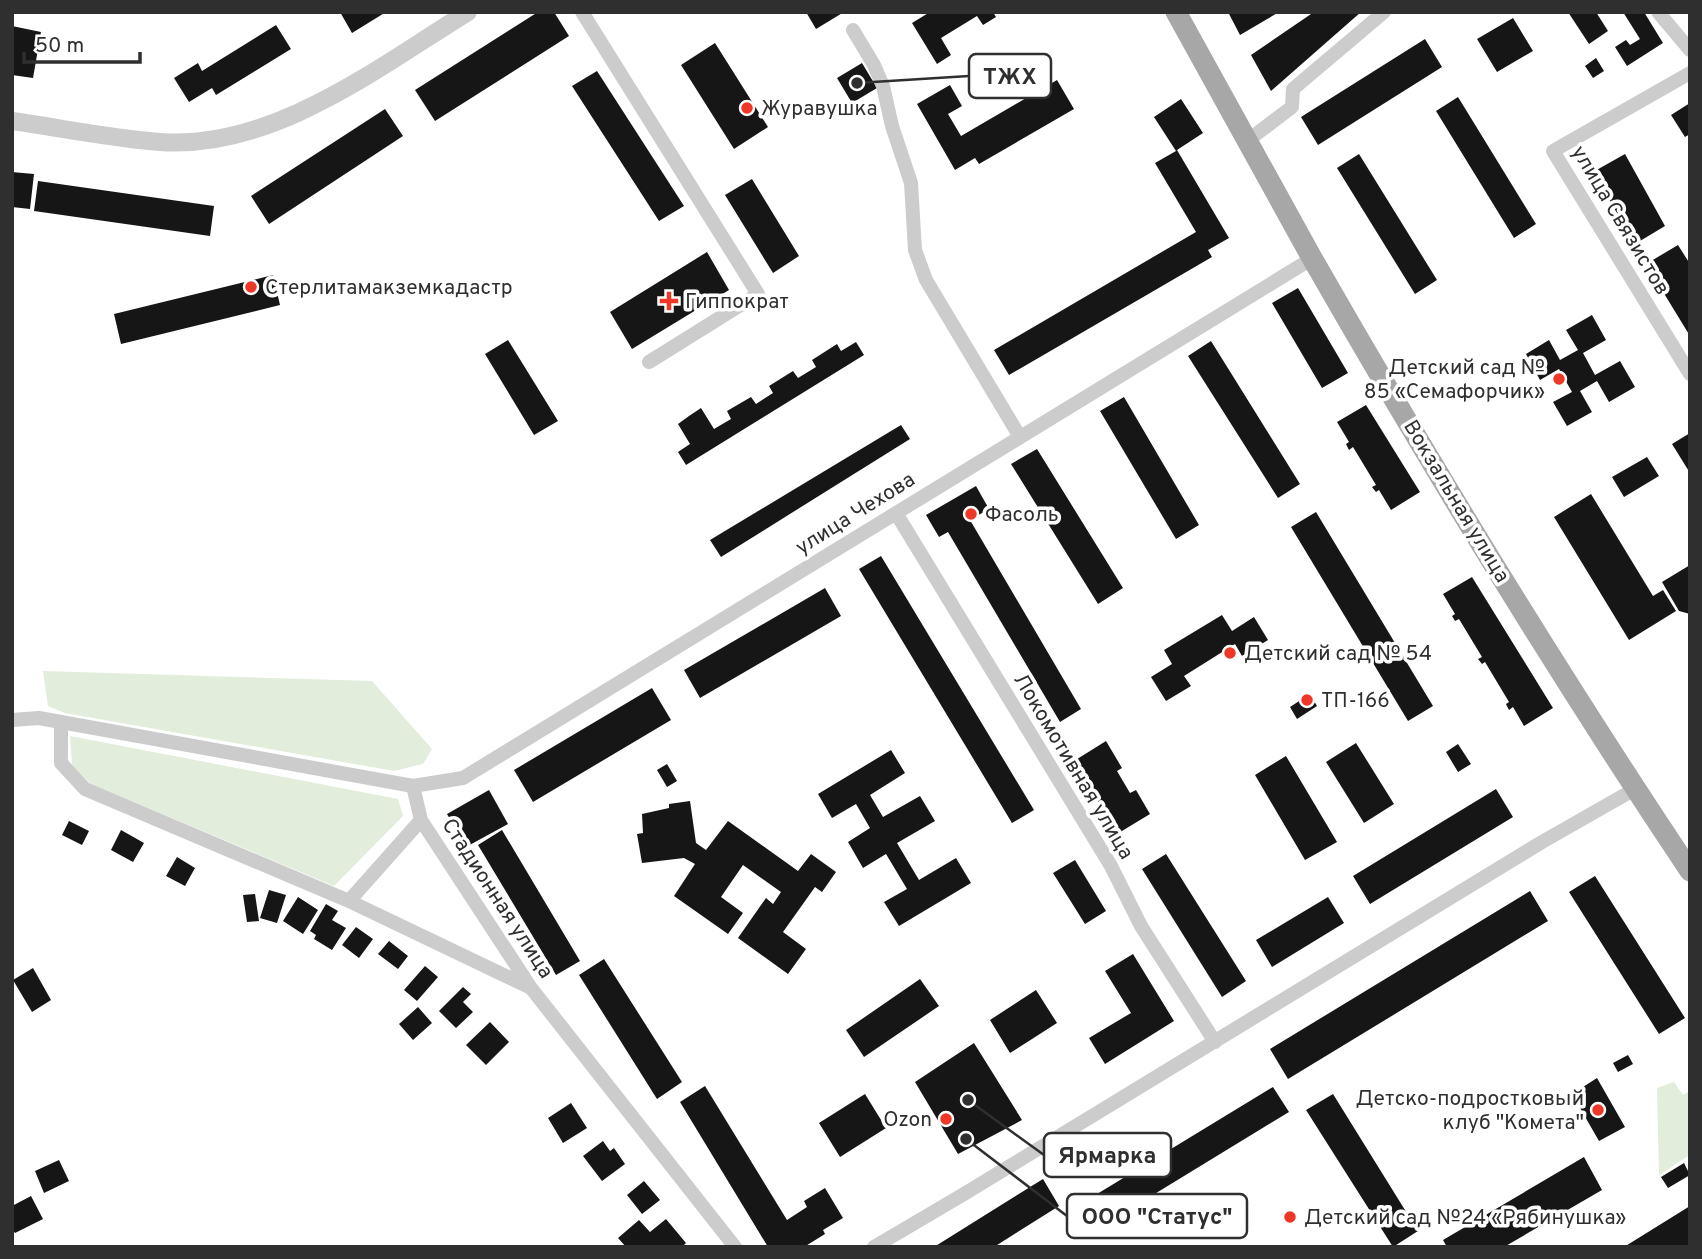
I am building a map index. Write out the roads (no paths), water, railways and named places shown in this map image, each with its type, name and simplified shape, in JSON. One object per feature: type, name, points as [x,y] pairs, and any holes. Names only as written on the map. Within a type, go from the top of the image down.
[{"type":"main road","name":"Вокзальная улица","points":[[1176,12],[1312,258],[1482,544],[1635,789],[1690,871]]},
{"type":"street","points":[[12,121],[161,142],[229,136],[275,123],[322,100],[468,12]]},
{"type":"street","points":[[582,12],[758,294],[649,362]]},
{"type":"street","points":[[1247,141],[1293,107],[1293,89],[1384,12]]},
{"type":"street","points":[[1658,12],[1690,50]]},
{"type":"street","points":[[853,30],[880,77],[911,183],[918,263],[1020,437]]},
{"type":"street","name":"улица Связистов","points":[[1690,73],[1553,151],[1690,374]]},
{"type":"street","name":"улица Чехова","points":[[413,786],[463,778],[1312,258]]},
{"type":"street","name":"Локомотивная улица","points":[[896,513],[1111,866],[1141,926],[1215,1042]]},
{"type":"street","points":[[12,720],[40,718],[413,786]]},
{"type":"street","points":[[61,722],[61,763],[85,789],[349,901],[531,988]]},
{"type":"street","name":"Стадионная улица","points":[[413,786],[421,820],[531,988],[735,1247]]},
{"type":"street","points":[[874,1247],[1542,842],[1635,789]]},
{"type":"street","points":[[349,901],[421,820]]},
{"type":"place","name":"ТЖХ","points":[[857,83]]},
{"type":"place","name":"Журавушка","points":[[747,108]]},
{"type":"place","name":"Стерлитамакземкадастр","points":[[251,287]]},
{"type":"place","name":"Гиппократ","points":[[669,301]]},
{"type":"place","name":"Детский сад № 85 «Семафорчик»","points":[[1559,379]]},
{"type":"place","name":"Фасоль","points":[[971,514]]},
{"type":"place","name":"Детский сад № 54","points":[[1230,653]]},
{"type":"place","name":"ТП-166","points":[[1307,700]]},
{"type":"place","name":"Ярмарка","points":[[968,1100]]},
{"type":"place","name":"Детско-подростковый клуб \"Комета\"","points":[[1598,1110]]},
{"type":"place","name":"Ozon","points":[[946,1119]]},
{"type":"place","name":"ООО \"Статус\"","points":[[966,1139]]},
{"type":"place","name":"Детский сад №24 «Рябинушка»","points":[[1290,1217]]}]
